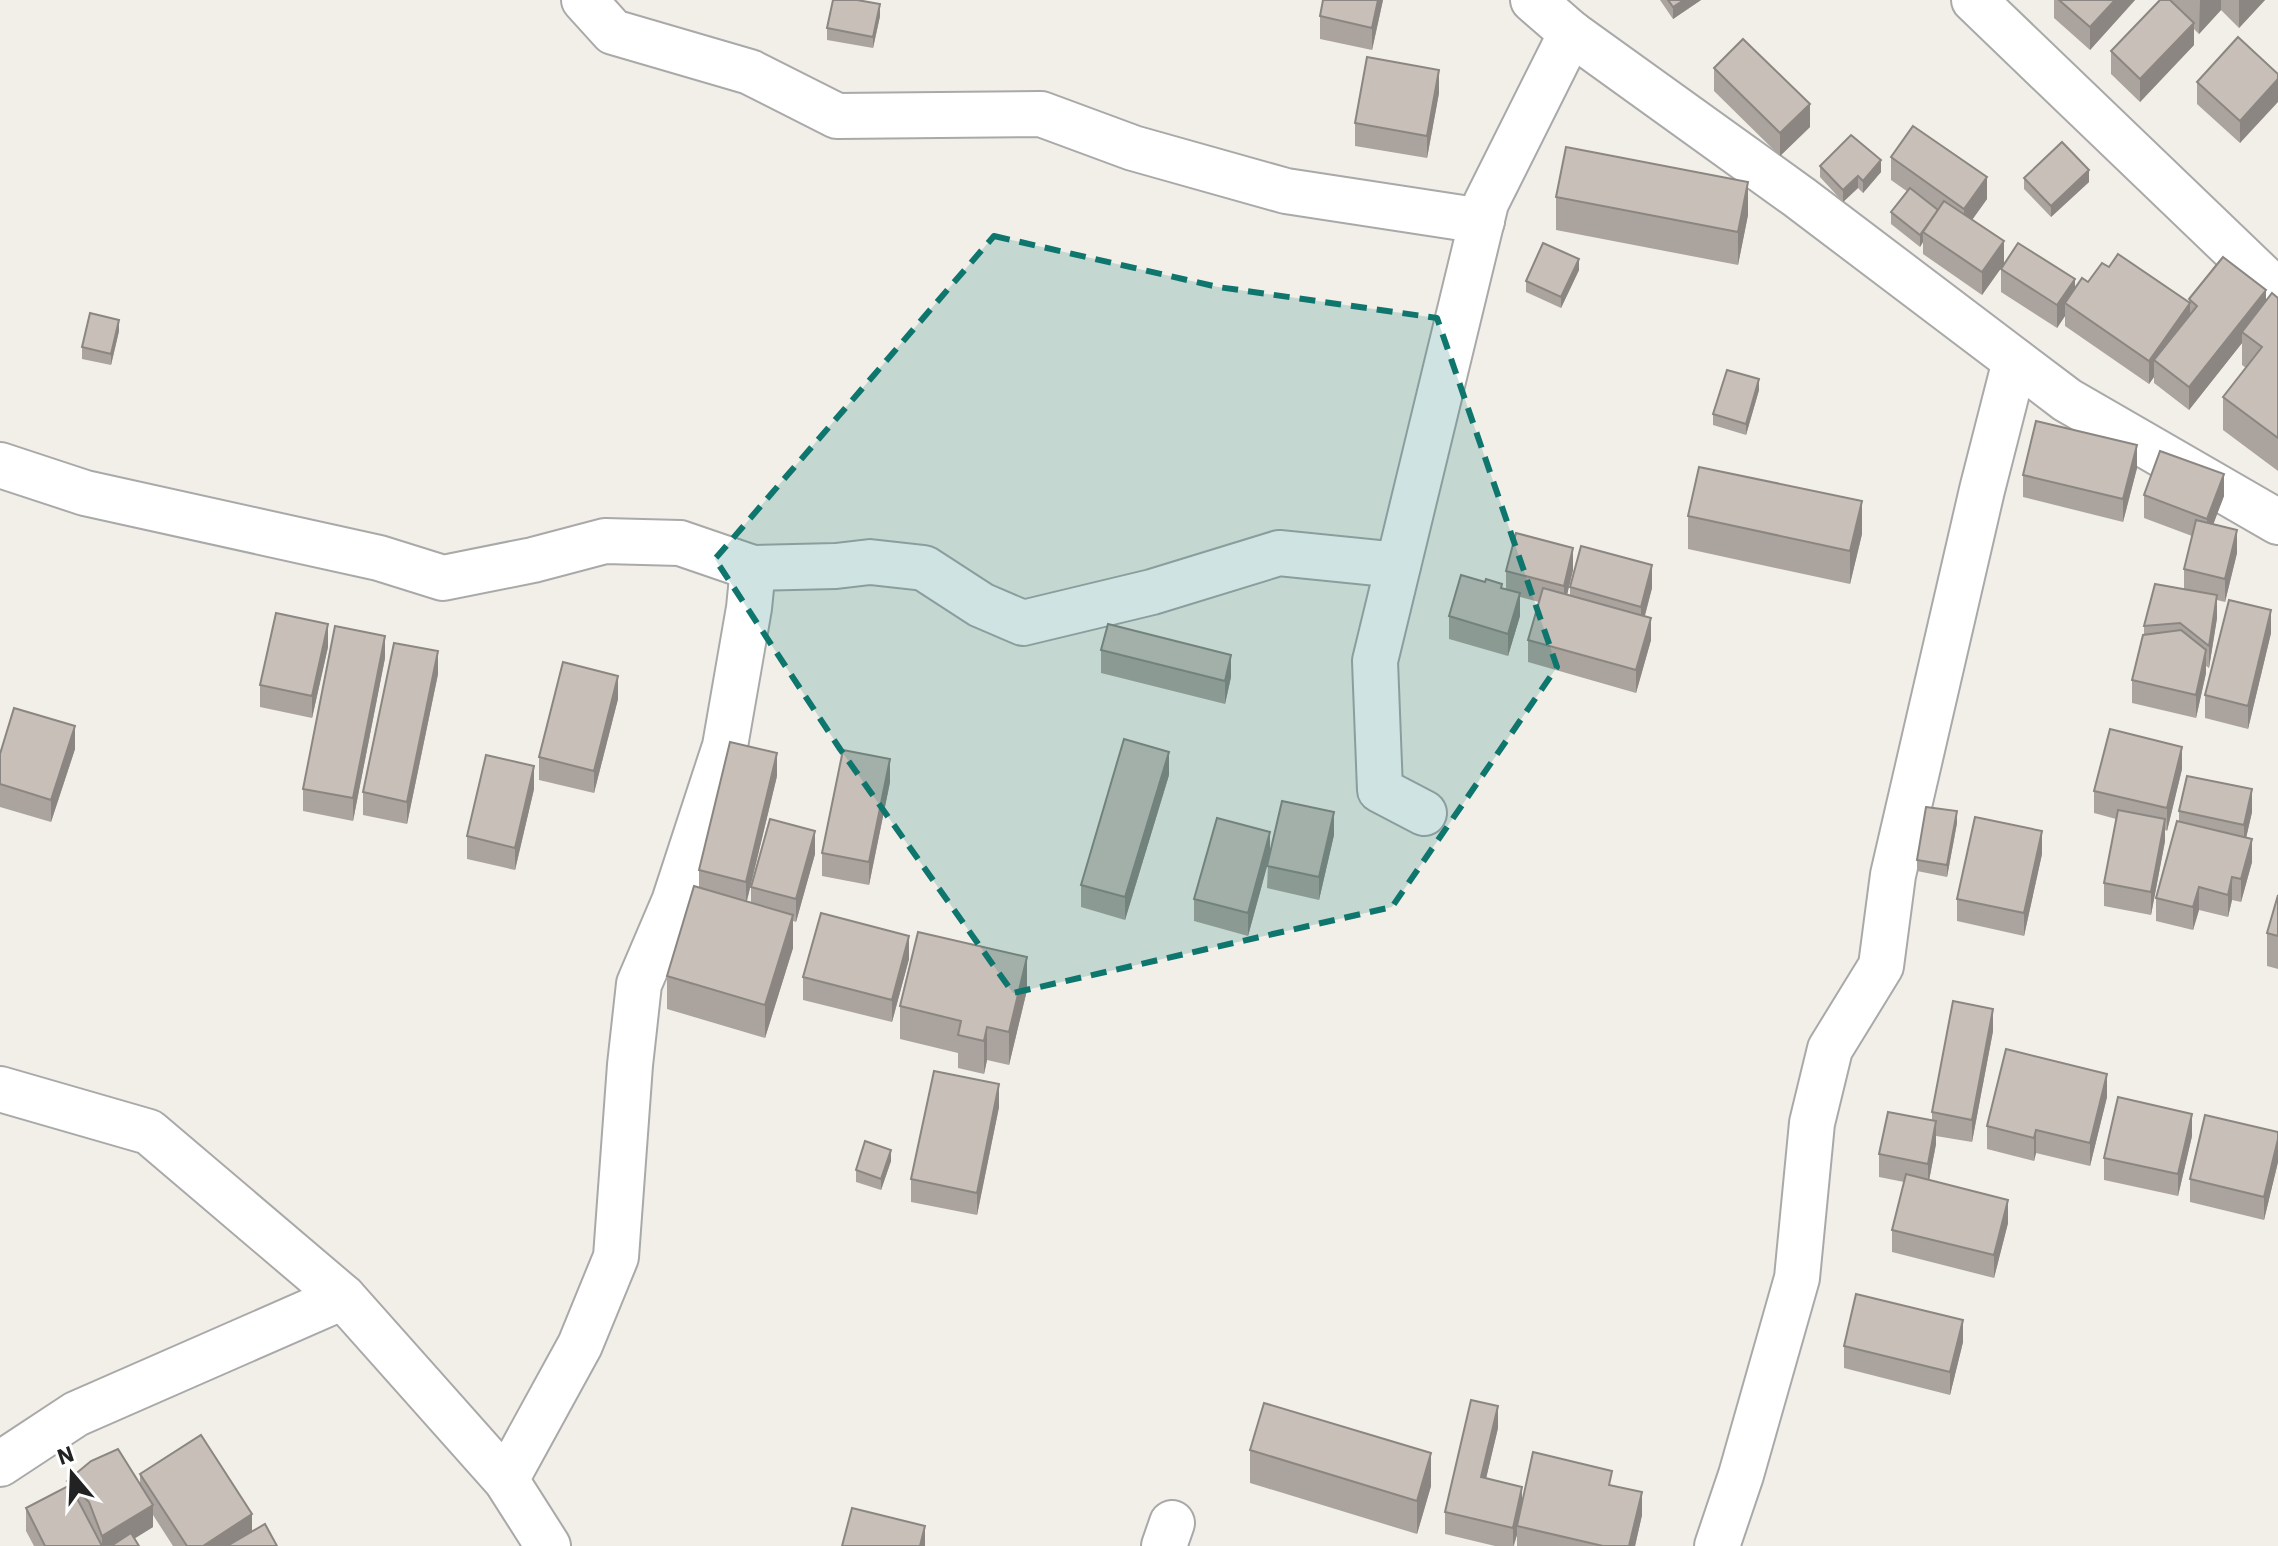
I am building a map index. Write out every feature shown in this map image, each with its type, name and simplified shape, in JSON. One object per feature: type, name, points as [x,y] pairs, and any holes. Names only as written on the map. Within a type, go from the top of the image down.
[{"type":"street","points":[[584,0],[613,32],[750,72],[837,116],[1041,114],[1133,148],[1286,191],[1482,221]]},
{"type":"street","points":[[1533,0],[1571,33],[1799,197],[2067,400],[2278,522]]},
{"type":"street","points":[[1974,0],[2278,292]]},
{"type":"street","points":[[1424,813],[1380,790],[1375,661],[1486,203],[1571,33]]},
{"type":"street","points":[[1717,1546],[1741,1475],[1797,1278],[1812,1123],[1830,1049],[1881,966],[1893,875],[2015,361]]},
{"type":"street","points":[[0,465],[85,493],[379,558],[443,578],[533,560],[605,541],[680,543],[753,568],[870,562],[924,568],[981,605],[1023,623],[1152,592],[1279,553],[1398,565]]},
{"type":"street","points":[[506,1480],[580,1345],[616,1257],[639,984],[674,902],[725,746],[753,568]]},
{"type":"street","points":[[0,1089],[149,1132],[343,1297],[506,1480],[548,1546]]},
{"type":"street","points":[[0,1464],[76,1414],[343,1297]]},
{"type":"highlighted area","points":[[994,236],[1218,287],[1437,318],[1557,667],[1392,907],[1013,993],[840,749],[715,559]]},
{"type":"building","points":[[833,0],[880,4],[873,37],[827,28]]},
{"type":"building","points":[[1323,0],[1378,0],[1372,28],[1320,16]]},
{"type":"building","points":[[1668,0],[1684,0],[1673,7]]},
{"type":"building","points":[[2059,0],[2115,0],[2090,27]]},
{"type":"building","points":[[2160,0],[2170,0],[2194,23],[2140,79],[2111,51]]},
{"type":"building","points":[[2238,37],[2278,74],[2278,79],[2240,121],[2197,82]]},
{"type":"building","points":[[1743,39],[1810,104],[1780,133],[1714,68]]},
{"type":"building","points":[[1367,57],[1439,70],[1427,136],[1355,123]]},
{"type":"building","points":[[1913,126],[1987,177],[1964,209],[1891,157]]},
{"type":"building","points":[[1851,135],[1881,160],[1863,181],[1858,176],[1843,190],[1820,166]]},
{"type":"building","points":[[2062,142],[2089,170],[2051,206],[2024,178]]},
{"type":"building","points":[[1566,147],[1748,182],[1738,232],[1556,197]]},
{"type":"building","points":[[1910,188],[1938,210],[1920,235],[1891,212]]},
{"type":"building","points":[[1944,201],[2004,241],[1982,272],[1923,232]]},
{"type":"building","points":[[1543,243],[1579,259],[1561,297],[1526,281]]},
{"type":"building","points":[[2018,243],[2075,279],[2057,305],[2001,269]]},
{"type":"building","points":[[2118,254],[2190,303],[2149,361],[2065,303],[2082,278],[2088,282],[2102,263],[2109,267]]},
{"type":"building","points":[[2223,257],[2266,290],[2189,387],[2154,360],[2197,306],[2189,299]]},
{"type":"building","points":[[2272,293],[2278,298],[2278,438],[2223,397],[2262,347],[2242,332]]},
{"type":"building","points":[[90,313],[119,320],[111,354],[82,347]]},
{"type":"building","points":[[1727,370],[1759,379],[1746,424],[1713,414]]},
{"type":"building","points":[[2036,421],[2137,445],[2123,499],[2023,475]]},
{"type":"building","points":[[2160,451],[2224,474],[2207,519],[2144,495]]},
{"type":"building","points":[[1699,467],[1862,501],[1850,551],[1688,516]]},
{"type":"building","points":[[2196,520],[2237,530],[2225,579],[2184,569]]},
{"type":"building","points":[[1516,533],[1573,548],[1564,586],[1506,571]]},
{"type":"building","points":[[1581,546],[1652,565],[1641,607],[1570,587]]},
{"type":"building","points":[[1461,575],[1485,582],[1486,579],[1502,584],[1501,588],[1520,593],[1508,634],[1449,616]]},
{"type":"building","points":[[2155,584],[2217,595],[2209,646],[2180,623],[2144,626]]},
{"type":"building","points":[[1543,588],[1651,618],[1636,670],[1528,640]]},
{"type":"building","points":[[2229,600],[2271,610],[2248,706],[2205,695]]},
{"type":"building","points":[[276,613],[328,624],[312,696],[260,685]]},
{"type":"building","points":[[1108,624],[1231,655],[1225,681],[1101,650]]},
{"type":"building","points":[[335,626],[385,636],[353,798],[303,789]]},
{"type":"building","points":[[2181,630],[2206,650],[2196,695],[2132,680],[2143,635]]},
{"type":"building","points":[[394,643],[438,651],[407,802],[363,792]]},
{"type":"building","points":[[563,662],[618,676],[594,771],[539,757]]},
{"type":"building","points":[[14,708],[75,726],[51,800],[0,784],[0,754]]},
{"type":"building","points":[[2110,729],[2182,747],[2167,808],[2094,791]]},
{"type":"building","points":[[1124,739],[1169,752],[1125,897],[1081,885]]},
{"type":"building","points":[[730,742],[777,753],[746,882],[699,870]]},
{"type":"building","points":[[843,750],[890,759],[869,862],[822,853]]},
{"type":"building","points":[[486,755],[534,766],[515,848],[467,836]]},
{"type":"building","points":[[2187,776],[2252,789],[2244,825],[2179,811]]},
{"type":"building","points":[[1282,801],[1334,812],[1319,877],[1267,866]]},
{"type":"building","points":[[1926,807],[1957,811],[1947,865],[1917,860]]},
{"type":"building","points":[[2118,810],[2165,819],[2151,892],[2104,883]]},
{"type":"building","points":[[1975,817],[2042,831],[2024,913],[1957,899]]},
{"type":"building","points":[[1217,818],[1270,832],[1248,913],[1194,899]]},
{"type":"building","points":[[770,819],[815,831],[796,899],[751,887]]},
{"type":"building","points":[[2177,821],[2252,839],[2241,879],[2232,877],[2228,895],[2199,887],[2193,907],[2156,898]]},
{"type":"building","points":[[694,886],[793,915],[765,1005],[667,976]]},
{"type":"building","points":[[2278,895],[2278,936],[2267,933]]},
{"type":"building","points":[[821,913],[909,936],[892,1000],[803,977]]},
{"type":"building","points":[[918,932],[1027,957],[1009,1032],[987,1027],[984,1041],[958,1035],[961,1021],[900,1006]]},
{"type":"building","points":[[1953,1001],[1993,1009],[1972,1120],[1932,1112]]},
{"type":"building","points":[[2006,1049],[2107,1074],[2090,1143],[2036,1130],[2034,1138],[1987,1126]]},
{"type":"building","points":[[934,1071],[999,1084],[977,1193],[911,1179]]},
{"type":"building","points":[[2118,1097],[2192,1114],[2178,1174],[2104,1158]]},
{"type":"building","points":[[1888,1112],[1936,1121],[1928,1164],[1879,1154]]},
{"type":"building","points":[[2205,1115],[2278,1132],[2264,1197],[2190,1179]]},
{"type":"building","points":[[865,1141],[891,1150],[881,1179],[856,1170]]},
{"type":"building","points":[[1906,1174],[2008,1200],[1994,1255],[1892,1230]]},
{"type":"building","points":[[1856,1294],[1963,1320],[1950,1372],[1844,1346]]},
{"type":"building","points":[[1471,1400],[1498,1406],[1481,1477],[1522,1487],[1513,1528],[1445,1512]]},
{"type":"building","points":[[1264,1403],[1431,1453],[1417,1501],[1250,1450]]},
{"type":"building","points":[[201,1435],[252,1514],[203,1546],[187,1546],[140,1474]]},
{"type":"building","points":[[118,1449],[153,1505],[102,1536],[89,1502],[67,1481],[91,1461]]},
{"type":"building","points":[[1533,1452],[1612,1471],[1609,1485],[1642,1492],[1629,1546],[1603,1546],[1517,1526]]},
{"type":"building","points":[[70,1485],[102,1546],[45,1546],[26,1508]]},
{"type":"building","points":[[852,1508],[925,1526],[920,1546],[842,1546]]},
{"type":"building","points":[[265,1524],[277,1546],[227,1546]]},
{"type":"building","points":[[131,1533],[139,1546],[111,1546]]}]
